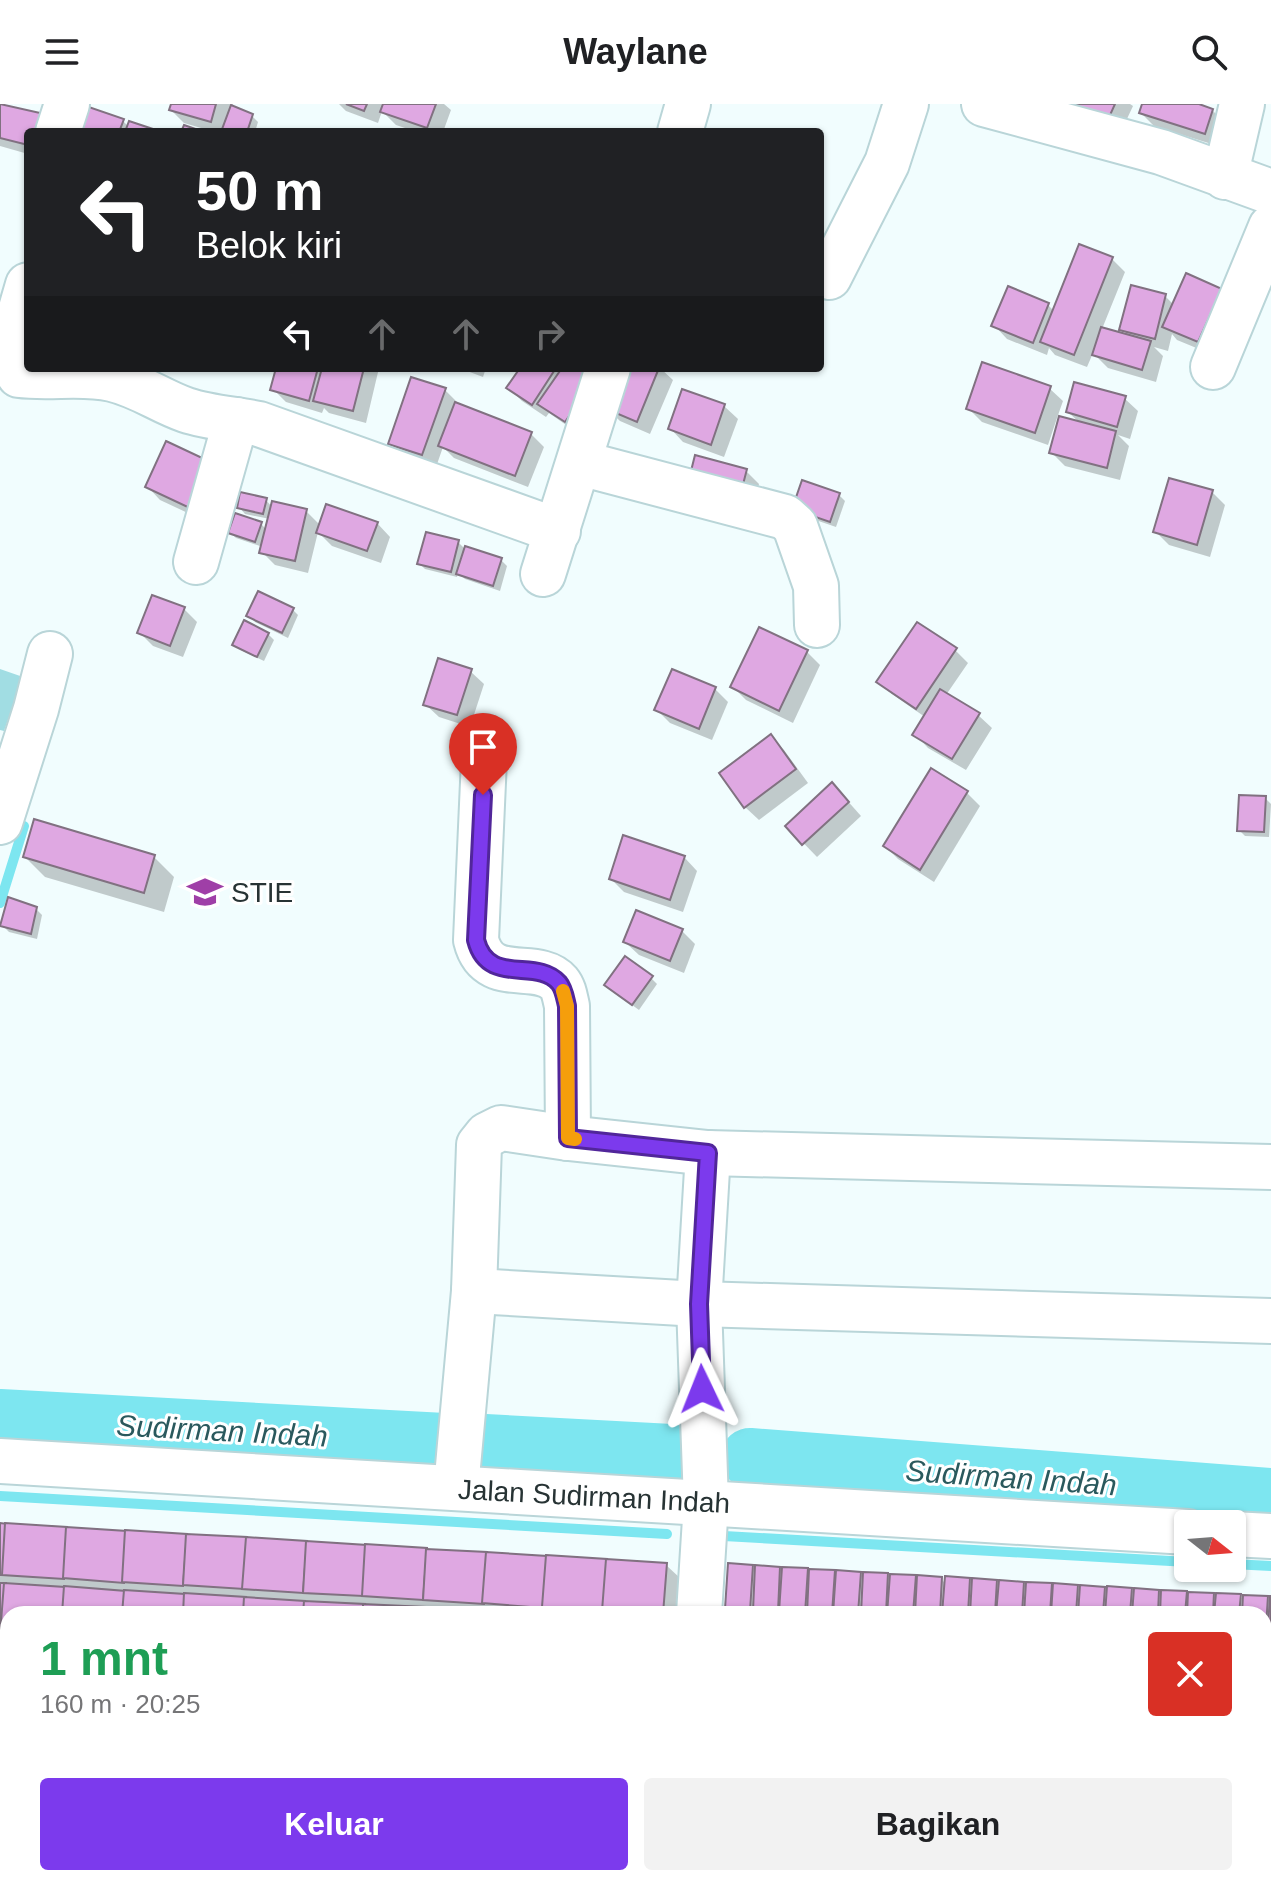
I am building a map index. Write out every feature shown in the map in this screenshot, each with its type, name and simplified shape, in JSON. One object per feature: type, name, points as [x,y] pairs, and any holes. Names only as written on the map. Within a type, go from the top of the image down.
[{"type":"street","points":[[59,128],[67,104]]},
{"type":"street","points":[[681,128],[688,104]]},
{"type":"street","points":[[829,277],[887,163],[906,104]]},
{"type":"street","points":[[984,104],[1161,152],[1271,192]]},
{"type":"street","points":[[1225,177],[1242,104]]},
{"type":"street","points":[[1213,367],[1271,227]]},
{"type":"street","points":[[0,277],[24,284]]},
{"type":"street","points":[[24,299],[10,347],[19,375],[110,379],[146,390],[184,410],[259,424],[558,531]]},
{"type":"street","points":[[543,574],[607,372]]},
{"type":"street","points":[[196,562],[236,420]]},
{"type":"street","points":[[580,463],[785,517],[795,526],[816,586],[817,625]]},
{"type":"street","points":[[0,822],[7,776],[50,654]]},
{"type":"street","points":[[485,737],[476,940],[479,952],[488,962],[546,975],[556,979],[562,987],[567,1006],[568,1138]]},
{"type":"street","points":[[456,1488],[474,1291],[479,1145],[487,1135],[501,1128],[708,1153],[1271,1167]]},
{"type":"street","points":[[700,1606],[706,1503],[699,1304],[708,1153]]},
{"type":"street","points":[[474,1291],[699,1304],[1271,1321]]},
{"type":"street","name":"Jalan Sudirman Indah","points":[[0,1461],[1174,1531]]},
{"type":"street","points":[[1246,1535],[1271,1536]]},
{"type":"shaded area","points":[[0,669],[23,677],[4,731],[0,730]]},
{"type":"building","points":[[0,104],[49,115],[45,128],[24,128],[24,144],[0,138]]},
{"type":"building","points":[[80,104],[124,119],[121,128],[72,128]]},
{"type":"building","points":[[171,104],[216,104],[211,122],[169,110]]},
{"type":"building","points":[[346,104],[367,104],[364,111]]},
{"type":"building","points":[[383,104],[436,104],[427,128],[380,112]]},
{"type":"building","points":[[1070,104],[1115,104],[1106,124],[1068,108]]},
{"type":"building","points":[[1142,104],[1199,104],[1213,109],[1205,134],[1139,113]]},
{"type":"building","points":[[231,105],[253,114],[248,128],[222,128]]},
{"type":"building","points":[[129,121],[150,128],[126,128]]},
{"type":"building","points":[[1079,244],[1113,257],[1074,355],[1040,342]]},
{"type":"building","points":[[1186,273],[1222,289],[1198,342],[1162,327]]},
{"type":"building","points":[[1131,285],[1166,294],[1155,339],[1119,330]]},
{"type":"building","points":[[1008,286],[1049,303],[1033,343],[991,326]]},
{"type":"building","points":[[1101,327],[1151,341],[1142,370],[1092,355]]},
{"type":"building","points":[[982,362],[1051,386],[1035,433],[966,409]]},
{"type":"building","points":[[275,372],[317,372],[309,401],[270,390]]},
{"type":"building","points":[[321,372],[363,372],[353,411],[313,401]]},
{"type":"building","points":[[517,372],[553,372],[532,405],[506,388]]},
{"type":"building","points":[[559,372],[599,372],[565,422],[537,404]]},
{"type":"building","points":[[620,372],[657,372],[637,422],[604,408]]},
{"type":"building","points":[[411,377],[446,388],[422,455],[388,444]]},
{"type":"building","points":[[1074,382],[1126,396],[1117,427],[1066,412]]},
{"type":"building","points":[[682,389],[725,404],[711,445],[668,429]]},
{"type":"building","points":[[455,402],[532,432],[515,476],[438,446]]},
{"type":"building","points":[[1059,416],[1116,431],[1107,468],[1049,453]]},
{"type":"building","points":[[166,441],[215,464],[194,510],[145,487]]},
{"type":"building","points":[[695,455],[747,469],[740,496],[688,483]]},
{"type":"building","points":[[1169,478],[1213,490],[1197,545],[1153,532]]},
{"type":"building","points":[[802,480],[840,493],[830,522],[792,509]]},
{"type":"building","points":[[240,492],[267,498],[263,514],[237,508]]},
{"type":"building","points":[[272,501],[307,509],[295,561],[259,553]]},
{"type":"building","points":[[326,504],[378,522],[367,551],[316,533]]},
{"type":"building","points":[[235,513],[262,522],[255,542],[228,533]]},
{"type":"building","points":[[426,532],[459,540],[451,572],[417,564]]},
{"type":"building","points":[[465,546],[502,558],[493,586],[456,574]]},
{"type":"building","points":[[258,591],[294,608],[282,633],[246,616]]},
{"type":"building","points":[[152,595],[185,607],[170,646],[137,633]]},
{"type":"building","points":[[244,620],[269,633],[257,657],[232,645]]},
{"type":"building","points":[[917,622],[957,648],[916,709],[876,682]]},
{"type":"building","points":[[759,627],[808,650],[779,711],[730,687]]},
{"type":"building","points":[[438,658],[472,669],[457,715],[423,705]]},
{"type":"building","points":[[672,669],[716,687],[699,729],[654,710]]},
{"type":"building","points":[[940,689],[980,713],[952,759],[912,735]]},
{"type":"building","points":[[771,734],[796,769],[744,808],[719,773]]},
{"type":"building","points":[[931,768],[968,791],[920,870],[883,846]]},
{"type":"building","points":[[832,782],[849,802],[802,845],[785,826]]},
{"type":"building","points":[[1239,795],[1266,796],[1264,832],[1237,831]]},
{"type":"building","points":[[34,819],[155,855],[144,893],[23,857]]},
{"type":"building","points":[[623,835],[685,856],[670,900],[609,879]]},
{"type":"building","points":[[8,897],[37,907],[31,934],[0,926]]},
{"type":"building","points":[[636,910],[683,929],[670,961],[623,942]]},
{"type":"building","points":[[625,956],[653,976],[632,1005],[604,985]]},
{"type":"building","points":[[0,1523],[8,1524],[4,1575],[0,1575]]},
{"type":"building","points":[[5,1523],[67,1527],[64,1579],[2,1575]]},
{"type":"building","points":[[66,1527],[127,1531],[124,1583],[63,1578]]},
{"type":"building","points":[[125,1530],[187,1534],[183,1586],[122,1582]]},
{"type":"building","points":[[186,1534],[247,1537],[244,1589],[183,1585]]},
{"type":"building","points":[[246,1537],[307,1541],[303,1593],[242,1589]]},
{"type":"building","points":[[306,1541],[367,1545],[363,1596],[303,1593]]},
{"type":"building","points":[[365,1544],[427,1548],[423,1600],[362,1596]]},
{"type":"building","points":[[426,1549],[487,1552],[484,1604],[423,1600]]},
{"type":"building","points":[[486,1552],[547,1556],[543,1606],[482,1603]]},
{"type":"building","points":[[546,1555],[607,1559],[604,1606],[542,1606]]},
{"type":"building","points":[[606,1559],[667,1563],[664,1606],[602,1606]]},
{"type":"building","points":[[728,1563],[753,1565],[750,1606],[725,1606]]},
{"type":"building","points":[[755,1565],[780,1567],[778,1606],[753,1606]]},
{"type":"building","points":[[782,1567],[808,1568],[806,1606],[779,1606]]},
{"type":"building","points":[[809,1569],[835,1570],[833,1606],[807,1606]]},
{"type":"building","points":[[836,1570],[861,1572],[859,1606],[834,1606]]},
{"type":"building","points":[[863,1572],[888,1573],[886,1606],[861,1606]]},
{"type":"building","points":[[890,1574],[916,1575],[914,1606],[888,1606]]},
{"type":"building","points":[[917,1575],[942,1577],[940,1606],[915,1606]]},
{"type":"building","points":[[945,1576],[970,1578],[968,1606],[943,1606]]},
{"type":"building","points":[[972,1578],[997,1580],[995,1606],[970,1606]]},
{"type":"building","points":[[999,1580],[1024,1582],[1022,1606],[997,1606]]},
{"type":"building","points":[[1026,1582],[1052,1583],[1051,1606],[1024,1606]]},
{"type":"building","points":[[0,1583],[6,1583],[4,1606],[0,1606]]},
{"type":"building","points":[[4,1583],[65,1587],[64,1606],[2,1606]]},
{"type":"building","points":[[1053,1583],[1078,1585],[1077,1606],[1052,1606]]},
{"type":"building","points":[[1080,1585],[1105,1587],[1104,1606],[1079,1606]]},
{"type":"building","points":[[64,1586],[126,1591],[125,1606],[63,1606]]},
{"type":"building","points":[[1107,1586],[1132,1588],[1131,1606],[1106,1606]]},
{"type":"building","points":[[1134,1588],[1159,1590],[1158,1606],[1133,1606]]},
{"type":"building","points":[[124,1590],[185,1594],[184,1606],[123,1606]]},
{"type":"building","points":[[1161,1590],[1187,1591],[1186,1606],[1160,1606]]},
{"type":"building","points":[[1188,1592],[1214,1593],[1213,1606],[1187,1606]]},
{"type":"building","points":[[184,1593],[246,1597],[245,1606],[183,1606]]},
{"type":"building","points":[[1216,1593],[1241,1594],[1240,1606],[1215,1606]]},
{"type":"building","points":[[1243,1595],[1268,1596],[1267,1606],[1242,1606]]},
{"type":"building","points":[[244,1597],[305,1601],[305,1606],[243,1606]]},
{"type":"building","points":[[304,1601],[365,1604],[365,1606],[304,1606]]},
{"type":"building","points":[[363,1604],[404,1606],[363,1606]]},
{"type":"waterway","points":[[0,903],[24,826]]},
{"type":"waterway","name":"Sudirman Indah","points":[[0,1419],[444,1443]]},
{"type":"waterway","name":"Sudirman Indah","points":[[485,1444],[671,1454]]},
{"type":"waterway","name":"Sudirman Indah","points":[[750,1458],[1271,1498]]},
{"type":"waterway","points":[[0,1496],[667,1534]]},
{"type":"waterway","points":[[724,1536],[1174,1561]]},
{"type":"waterway","points":[[1246,1565],[1271,1566]]},
{"type":"slow traffic","points":[[563,991],[567,1006],[568,1138],[575,1139]]},
{"type":"place","name":"STIE","points":[[205,892]]},
{"type":"route","points":[[483,795],[476,940],[479,952],[488,962],[546,975],[556,979],[562,987],[567,1006],[568,1138],[708,1153],[699,1304],[702,1389]]}]
